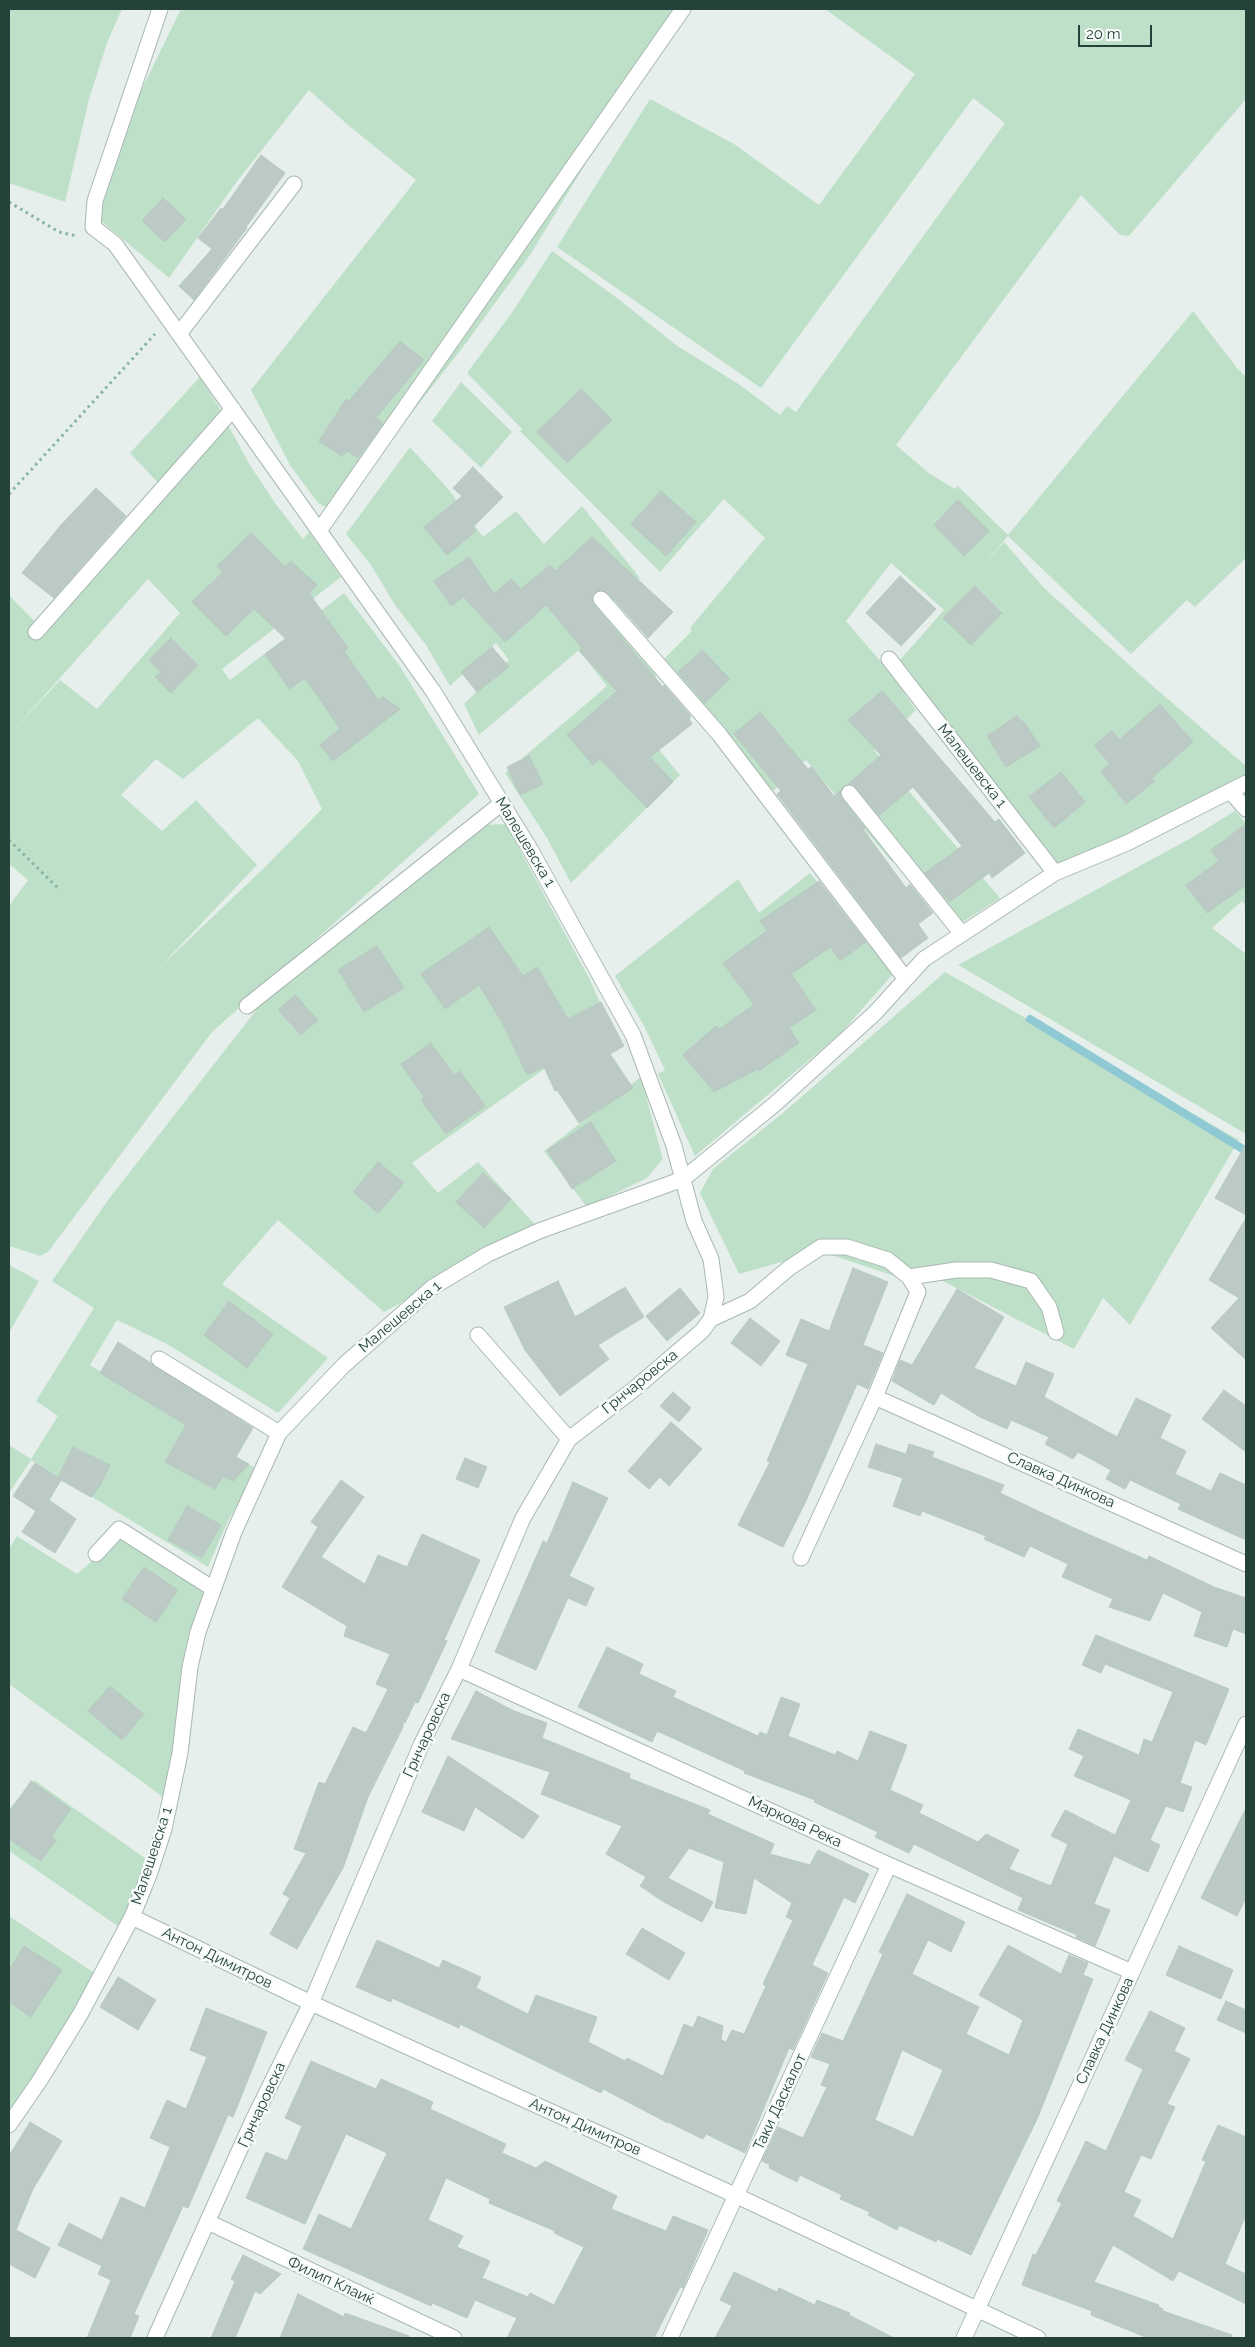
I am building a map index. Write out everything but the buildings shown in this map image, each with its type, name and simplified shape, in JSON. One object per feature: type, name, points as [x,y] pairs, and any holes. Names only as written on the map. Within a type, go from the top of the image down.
[{"type":"street","name":"Малешевска 1","points":[[160,9],[95,201],[93,227],[115,244],[433,691],[530,848],[633,1034],[674,1146],[683,1179]]},
{"type":"street","points":[[320,531],[682,9]]},
{"type":"street","points":[[180,334],[294,184]]},
{"type":"street","points":[[36,632],[232,409]]},
{"type":"street","points":[[601,599],[719,734],[905,978]]},
{"type":"street","name":"Малешевска 1","points":[[889,659],[1055,874]]},
{"type":"street","name":"Малешевска 1","points":[[9,2125],[40,2080],[81,2013],[132,1916],[149,1875],[164,1829],[180,1753],[190,1667],[198,1632],[212,1588],[234,1532],[279,1433],[344,1365],[433,1287],[488,1254],[539,1231],[683,1179],[775,1104],[875,1013],[924,959],[1055,874],[1126,843],[1246,782]]},
{"type":"street","points":[[1230,791],[1246,809]]},
{"type":"street","points":[[849,793],[962,934]]},
{"type":"street","points":[[248,1006],[502,803]]},
{"type":"street","points":[[683,1179],[694,1221],[711,1259],[716,1297],[711,1319]]},
{"type":"street","points":[[711,1319],[750,1301],[789,1268],[821,1247],[847,1248],[888,1260],[909,1277],[918,1292],[875,1397],[801,1558]]},
{"type":"street","points":[[909,1277],[956,1270],[991,1270],[1031,1281],[1049,1307],[1056,1332]]},
{"type":"street","name":"Грнчаровска","points":[[155,2338],[254,2118],[311,2003],[422,1743],[459,1669],[514,1536],[569,1439],[640,1384],[702,1331],[711,1319]]},
{"type":"street","points":[[478,1334],[569,1439]]},
{"type":"street","points":[[159,1360],[279,1433]]},
{"type":"street","name":"Славка Динкова","points":[[875,1397],[1246,1564]]},
{"type":"street","points":[[96,1554],[119,1529],[212,1588]]},
{"type":"street","name":"Маркова Река","points":[[459,1669],[888,1865],[1132,1972]]},
{"type":"street","name":"Славка Динкова","points":[[964,2338],[1246,1724]]},
{"type":"street","name":"Таки Даскалот","points":[[670,2338],[888,1865]]},
{"type":"street","name":"Антон Димитров","points":[[132,1916],[311,2003],[737,2196],[976,2311],[1038,2338]]},
{"type":"street","name":"Филип Клаиќ","points":[[208,2222],[426,2333],[454,2338]]},
{"type":"path","points":[[9,202],[59,232],[78,236]]},
{"type":"path","points":[[9,494],[169,319]]},
{"type":"path","points":[[9,840],[60,890]]},
{"type":"green space","points":[[9,9],[122,9],[107,43],[89,99],[65,202],[9,183]]},
{"type":"green space","points":[[181,9],[681,9],[649,69],[583,168],[530,255],[466,343],[335,512],[318,503],[290,465],[251,390],[416,180],[348,125],[309,90],[235,184],[169,278],[98,218],[134,105]]},
{"type":"green space","points":[[825,9],[1246,9],[1246,99],[1129,236],[1120,235],[1081,195],[896,445],[930,474],[955,489],[958,486],[1008,535],[1193,311],[1246,377],[1246,558],[1195,607],[1187,600],[1131,654],[1008,536],[980,569],[1004,542],[1044,588],[1155,688],[1246,766],[1246,775],[1056,869],[925,700],[900,660],[944,610],[891,563],[846,621],[888,670],[916,710],[874,750],[1000,898],[958,925],[900,856],[892,862],[806,760],[772,792],[662,661],[692,631],[690,628],[765,538],[724,499],[660,572],[520,431],[522,429],[467,373],[511,314],[552,251],[617,298],[676,345],[740,385],[780,415],[787,406],[796,412],[1005,123],[973,98],[761,388],[557,247],[650,99],[734,144],[819,205],[915,74]]},
{"type":"green space","points":[[200,377],[222,412],[161,486],[130,453]]},
{"type":"green space","points":[[461,382],[512,432],[481,468],[432,421]]},
{"type":"green space","points":[[228,425],[250,465],[275,503],[303,539],[309,532],[341,577],[222,669],[230,680],[344,593],[399,665],[479,794],[212,1032],[48,1252],[40,1256],[9,1246],[9,906],[28,880],[9,864],[9,595],[42,629]],"holes":[[[148,579],[180,613],[97,709],[60,680],[11,733]],[[258,718],[298,761],[322,809],[263,869],[160,967],[257,865],[196,800],[162,831],[121,795],[156,759],[183,779]]]},
{"type":"green space","points":[[410,447],[449,490],[483,537],[516,511],[544,544],[582,506],[640,578],[603,610],[658,674],[622,705],[680,775],[571,883],[547,838],[505,773],[607,686],[579,650],[479,735],[464,704],[509,660],[496,643],[450,686],[426,645],[395,605],[371,565],[346,534]]},
{"type":"green space","points":[[1235,811],[1246,823],[1246,906],[1242,901],[1212,928],[1246,954],[1246,1134],[958,965],[1191,838]]},
{"type":"green space","points":[[506,824],[590,980],[609,1023],[412,1163],[438,1193],[478,1162],[539,1229],[384,1312],[278,1220],[222,1284],[328,1358],[278,1413],[167,1344],[117,1320],[90,1365],[258,1470],[228,1521],[208,1567],[31,1460],[9,1493],[9,1445],[31,1459],[58,1416],[36,1401],[94,1308],[52,1281],[108,1200],[268,995],[485,825]]},
{"type":"green space","points":[[810,873],[893,974],[840,1034],[695,1156],[658,1074],[665,1070],[644,1026],[615,976],[738,879],[759,913]]},
{"type":"green space","points":[[945,972],[1239,1140],[1130,1325],[1103,1298],[1074,1349],[937,1278],[909,1281],[820,1251],[739,1274],[700,1193],[713,1169],[783,1113]]},
{"type":"green space","points":[[641,1077],[662,1160],[647,1178],[587,1207],[544,1151]]},
{"type":"green space","points":[[9,1265],[39,1281],[9,1333]]},
{"type":"green space","points":[[123,1534],[207,1584],[167,1800],[9,1684],[9,1549],[17,1536],[77,1574]]},
{"type":"green space","points":[[34,1780],[149,1861],[119,1927],[9,1851],[9,1809]]},
{"type":"green space","points":[[9,1916],[96,1974],[52,2052],[9,2111]]},
{"type":"waterway","points":[[1030,1019],[1246,1151]]}]
